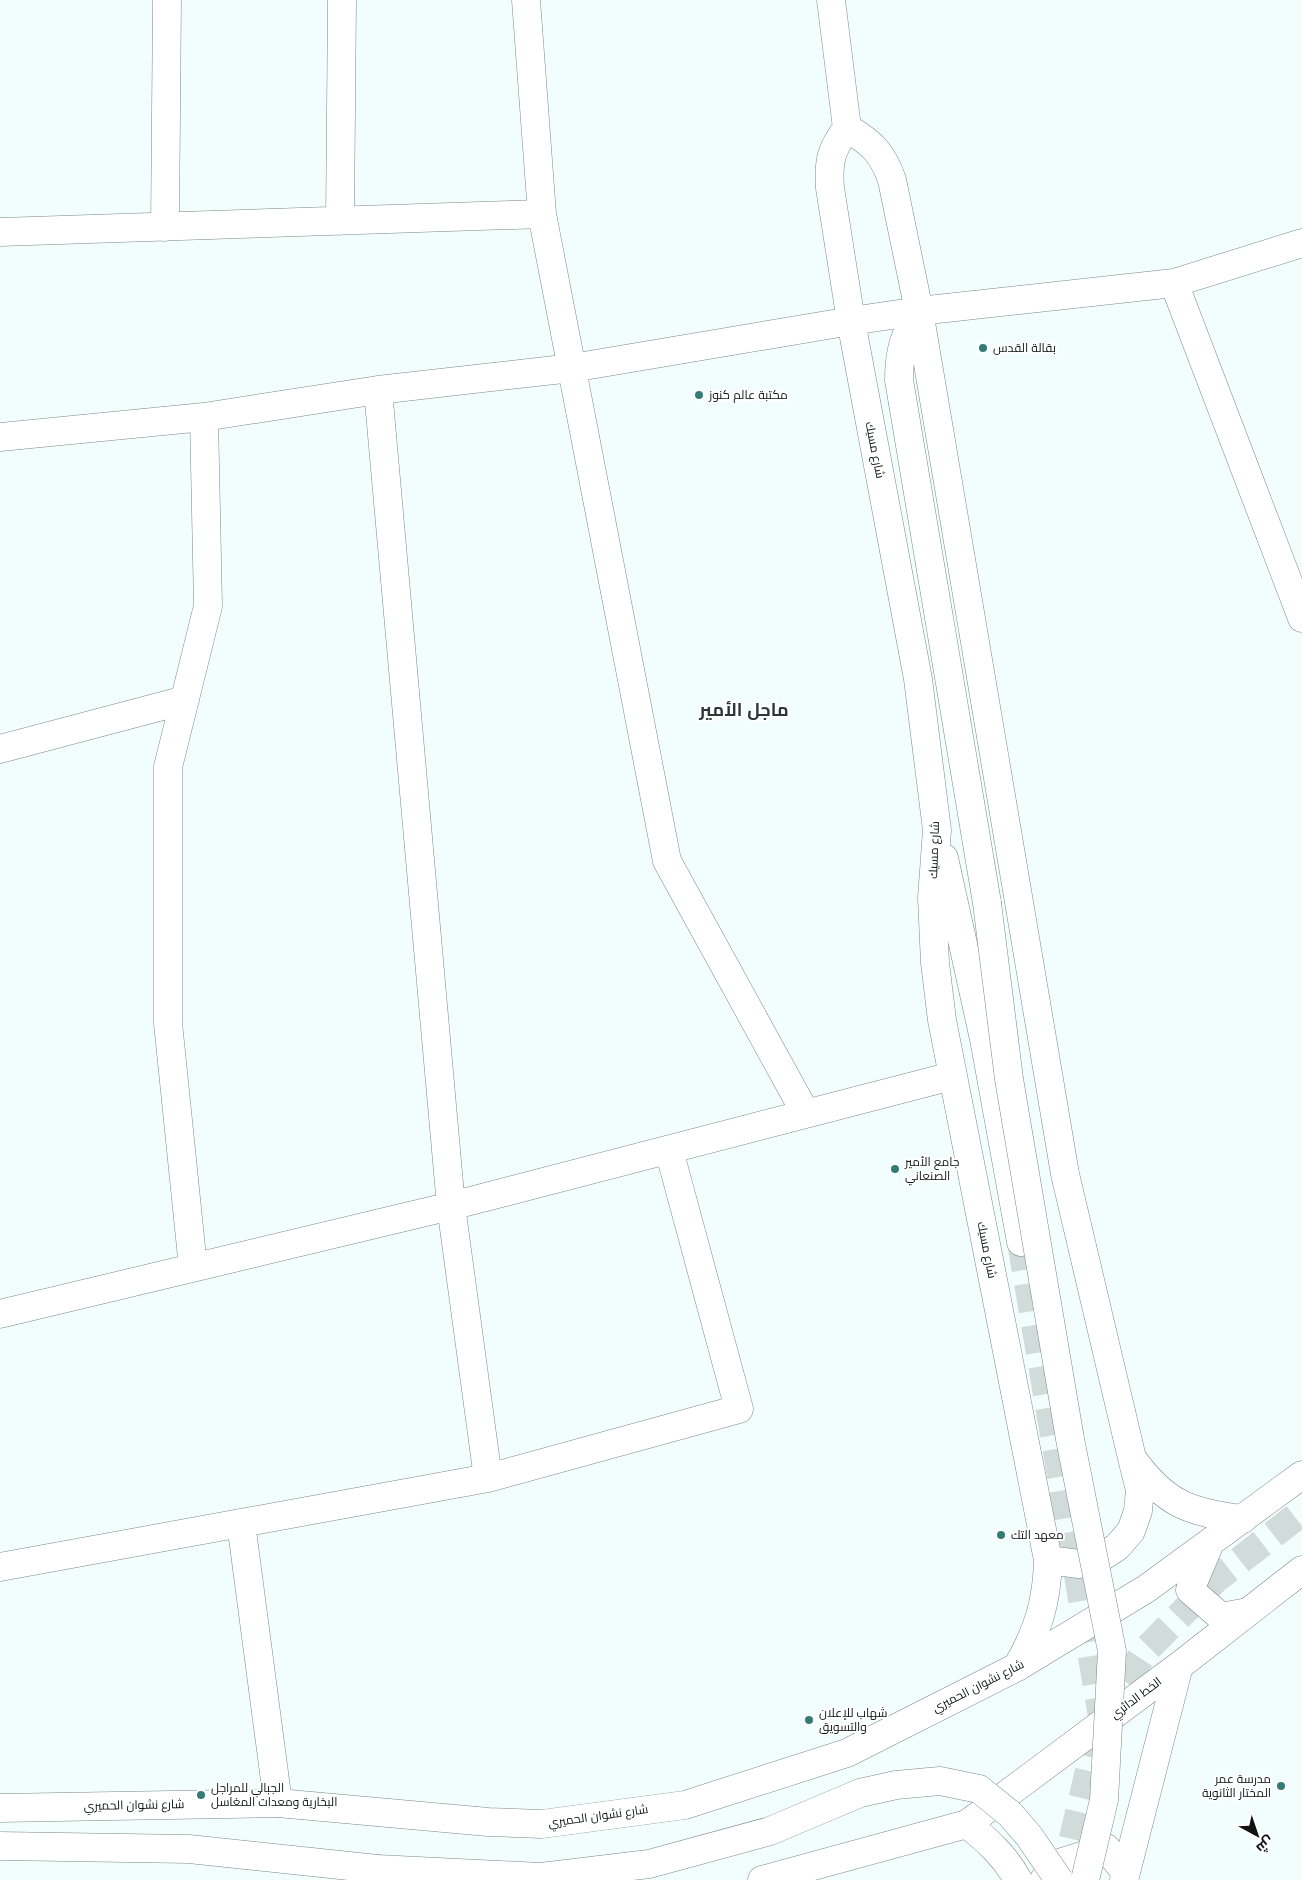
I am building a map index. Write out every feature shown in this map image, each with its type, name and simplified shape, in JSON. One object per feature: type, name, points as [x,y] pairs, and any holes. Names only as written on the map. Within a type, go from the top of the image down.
[{"type":"street","points":[[165,227],[167,0]]},
{"type":"street","points":[[340,221],[342,0]]},
{"type":"street","points":[[526,0],[542,214],[667,862],[806,1114]]},
{"type":"street","points":[[831,0],[847,128],[867,140],[878,152],[887,166],[892,180],[919,311],[1066,1174],[1140,1490],[1138,1511],[1131,1531],[1118,1547],[1100,1558],[1079,1564],[1048,1560]]},
{"type":"street","name":"شارع مسيك","points":[[847,128],[835,143],[828,174],[851,321],[918,679],[937,830],[932,898],[935,963],[942,1020],[1048,1560],[1048,1582],[1040,1620],[1017,1667]]},
{"type":"street","points":[[0,232],[542,214]]},
{"type":"street","points":[[0,437],[204,417],[378,390],[572,368],[919,311],[1174,283],[1302,243]]},
{"type":"street","points":[[1174,283],[1302,618]]},
{"type":"street","points":[[919,311],[909,327],[902,344],[899,380],[986,903],[1009,1079],[1070,1439],[1112,1651],[1104,1800],[1085,1880]]},
{"type":"street","points":[[378,390],[451,1206],[488,1478]]},
{"type":"street","points":[[193,1267],[168,1023],[168,767],[208,606],[204,417]]},
{"type":"street","points":[[0,749],[185,700]]},
{"type":"street","points":[[937,830],[984,1039],[1021,1242]]},
{"type":"street","points":[[0,1314],[451,1206],[952,1076]]},
{"type":"street","points":[[0,1567],[488,1478],[739,1409],[669,1150]]},
{"type":"street","points":[[1132,1458],[1147,1479],[1166,1496],[1189,1508],[1206,1514],[1243,1519]]},
{"type":"street","points":[[1248,1612],[1221,1617],[1190,1590],[1209,1545],[1302,1475]]},
{"type":"street","points":[[241,1523],[278,1803]]},
{"type":"street","name":"شارع نشوان الحميري","points":[[0,1808],[278,1803],[488,1822],[542,1824],[684,1805],[847,1753],[1017,1667],[1146,1589],[1209,1545]]},
{"type":"street","name":"الخط الدائري","points":[[967,1824],[1179,1666],[1302,1570]]},
{"type":"street","points":[[1125,1877],[1179,1666]]},
{"type":"street","points":[[0,1846],[189,1848],[377,1869],[541,1878],[649,1864],[770,1831],[860,1793],[896,1784],[940,1781],[979,1789],[1010,1814],[1029,1836],[1059,1880]]},
{"type":"street","points":[[762,1880],[803,1875],[967,1824],[994,1846],[1008,1862],[1018,1880]]},
{"type":"street","points":[[1044,1880],[1059,1863],[1106,1848],[1125,1877]]},
{"type":"tunnel","points":[[1021,1242],[1102,1716]]},
{"type":"tunnel","points":[[1063,1880],[1102,1716],[1146,1650],[1216,1579],[1302,1512]]},
{"type":"place","name":"بقالة القدس","points":[[983,348]]},
{"type":"place","name":"مكتبة عالم كنوز","points":[[699,395]]},
{"type":"place","name":"جامع الأمير الصنعاني","points":[[895,1169]]},
{"type":"place","name":"معهد التك","points":[[1001,1535]]},
{"type":"place","name":"شهاب للإعلان والتسويق","points":[[809,1720]]},
{"type":"place","name":"مدرسة عمر المختار الثانوية","points":[[1281,1786]]},
{"type":"place","name":"الجبالي للمراجل البخارية ومعدات المغاسل","points":[[201,1795]]},
{"type":"district","name":"ماجل الأمير","points":[[744,710]]}]
